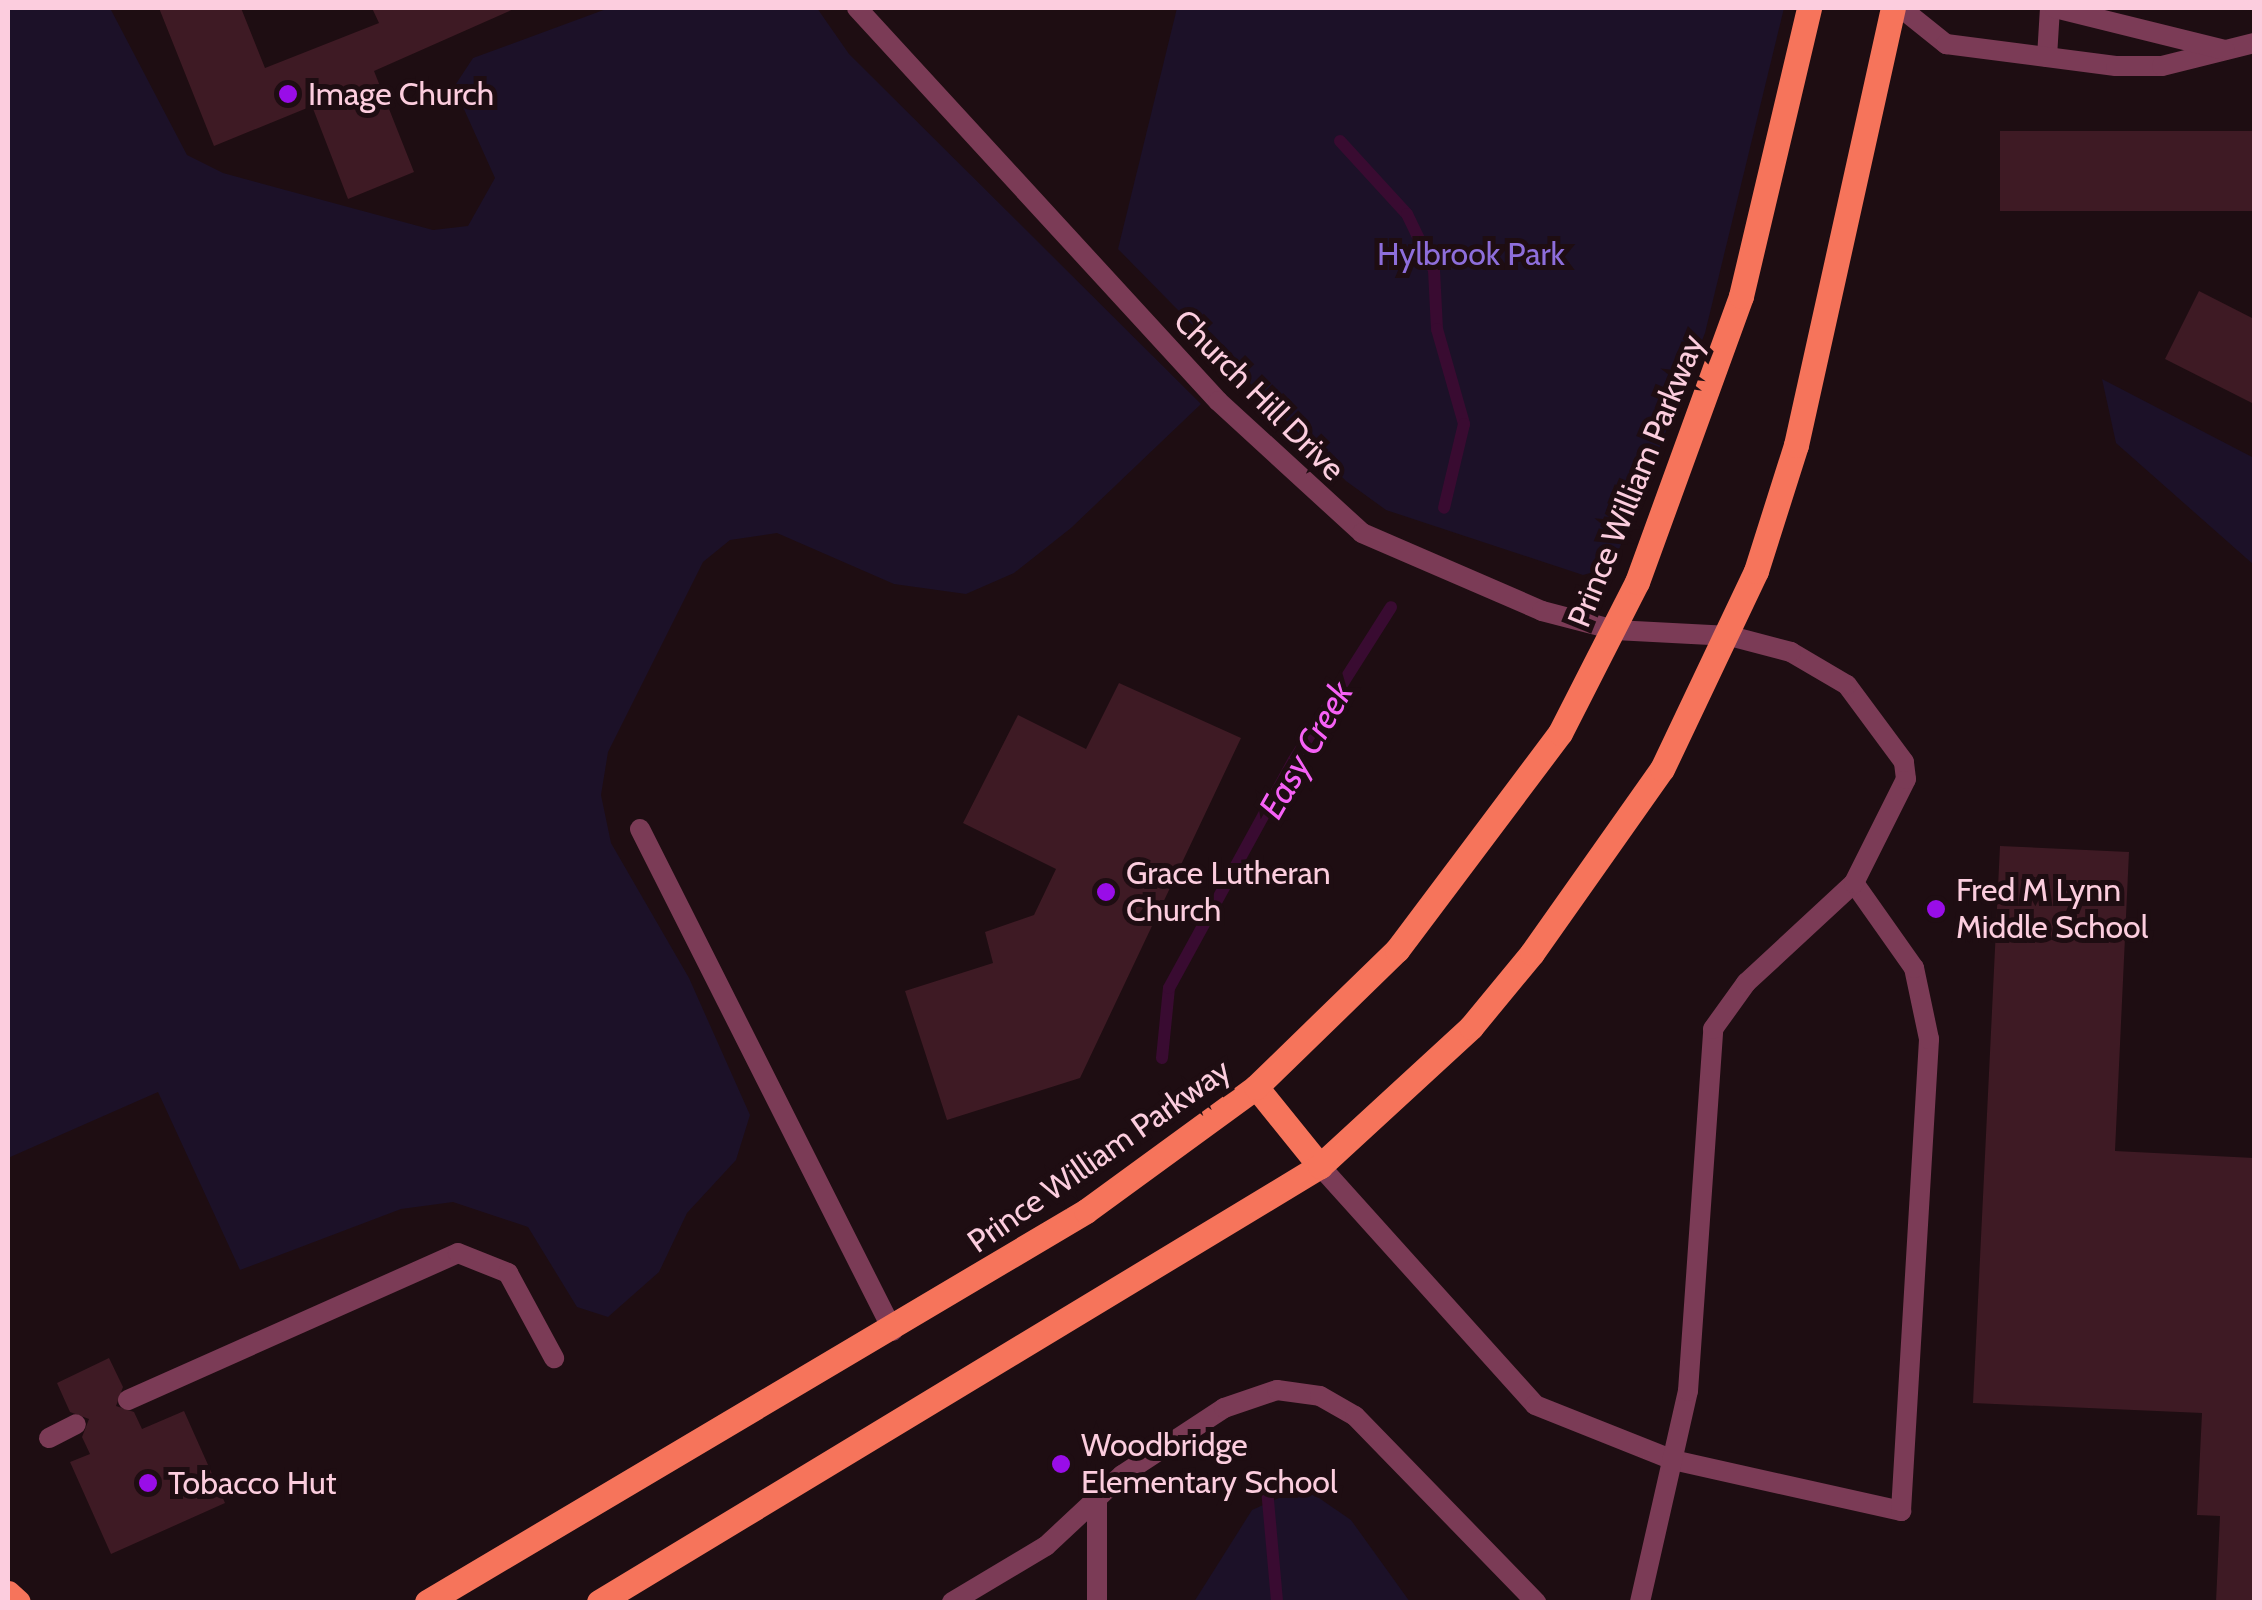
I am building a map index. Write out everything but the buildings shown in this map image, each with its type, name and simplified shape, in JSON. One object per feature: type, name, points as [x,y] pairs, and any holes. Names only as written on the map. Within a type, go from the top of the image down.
[{"type":"main road","name":"Prince William Parkway","points":[[427,1602],[893,1330],[1086,1211],[1256,1088],[1397,950],[1485,842],[1615,630],[1741,296],[1809,8]]},
{"type":"main road","points":[[599,1602],[1320,1166],[1471,1027],[1556,922],[1662,769],[1730,636],[1796,445],[1897,8]]},
{"type":"main road","points":[[1256,1088],[1320,1166]]},
{"type":"main road","points":[[8,1594],[18,1602]]},
{"type":"street","name":"Church Hill Drive","points":[[857,8],[1218,401],[1325,505],[1434,570],[1615,630],[1730,636],[1791,652],[1848,685],[1904,762],[1900,794],[1854,882],[1746,983],[1714,1029],[1690,1365],[1640,1602]]},
{"type":"street","points":[[1897,8],[1946,44],[2047,57],[2162,66],[2254,43]]},
{"type":"street","points":[[2047,57],[2052,8],[2224,50]]},
{"type":"street","points":[[640,829],[893,1330]]},
{"type":"street","points":[[1320,1166],[1516,1392],[1673,1460],[1902,1511],[1928,1024],[1914,968],[1854,882]]},
{"type":"street","points":[[128,1400],[458,1253],[508,1273],[554,1358]]},
{"type":"street","points":[[952,1602],[1046,1546],[1097,1498],[1259,1391],[1320,1396],[1355,1416],[1536,1602]]},
{"type":"street","points":[[48,1438],[76,1424]]},
{"type":"street","points":[[1096,1602],[1097,1498]]},
{"type":"green space","points":[[8,8],[110,8],[187,155],[223,173],[433,230],[468,226],[495,178],[454,87],[473,58],[609,8],[817,8],[849,54],[1201,404],[1071,528],[1014,573],[966,594],[894,584],[777,533],[730,540],[703,562],[608,752],[601,795],[611,843],[689,978],[750,1115],[736,1160],[687,1213],[659,1272],[608,1317],[577,1307],[528,1227],[453,1202],[401,1209],[240,1270],[158,1092],[8,1158]]},
{"type":"green space","name":"Hylbrook Park","points":[[1177,8],[1784,8],[1705,333],[1612,567],[1583,575],[1386,510],[1346,481],[1118,249]]},
{"type":"green space","points":[[2102,379],[2254,458],[2254,565],[2116,443]]},
{"type":"green space","points":[[1303,1487],[1351,1520],[1410,1602],[1194,1602],[1252,1510]]},
{"type":"waterway","name":"Easy Creek","points":[[1340,141],[1407,214],[1434,270],[1437,329],[1464,424],[1444,508]]},
{"type":"waterway","name":"Easy Creek","points":[[1162,1058],[1169,988],[1294,760],[1391,607]]},
{"type":"waterway","name":"Easy Creek","points":[[1267,1489],[1277,1602]]},
{"type":"place","name":"Image Church","points":[[288,94]]},
{"type":"place","name":"Grace Lutheran Church","points":[[1106,892]]},
{"type":"place","name":"Fred M Lynn Middle School","points":[[1936,909]]},
{"type":"place","name":"Woodbridge Elementary School","points":[[1061,1464]]},
{"type":"place","name":"Tobacco Hut","points":[[148,1483]]}]
